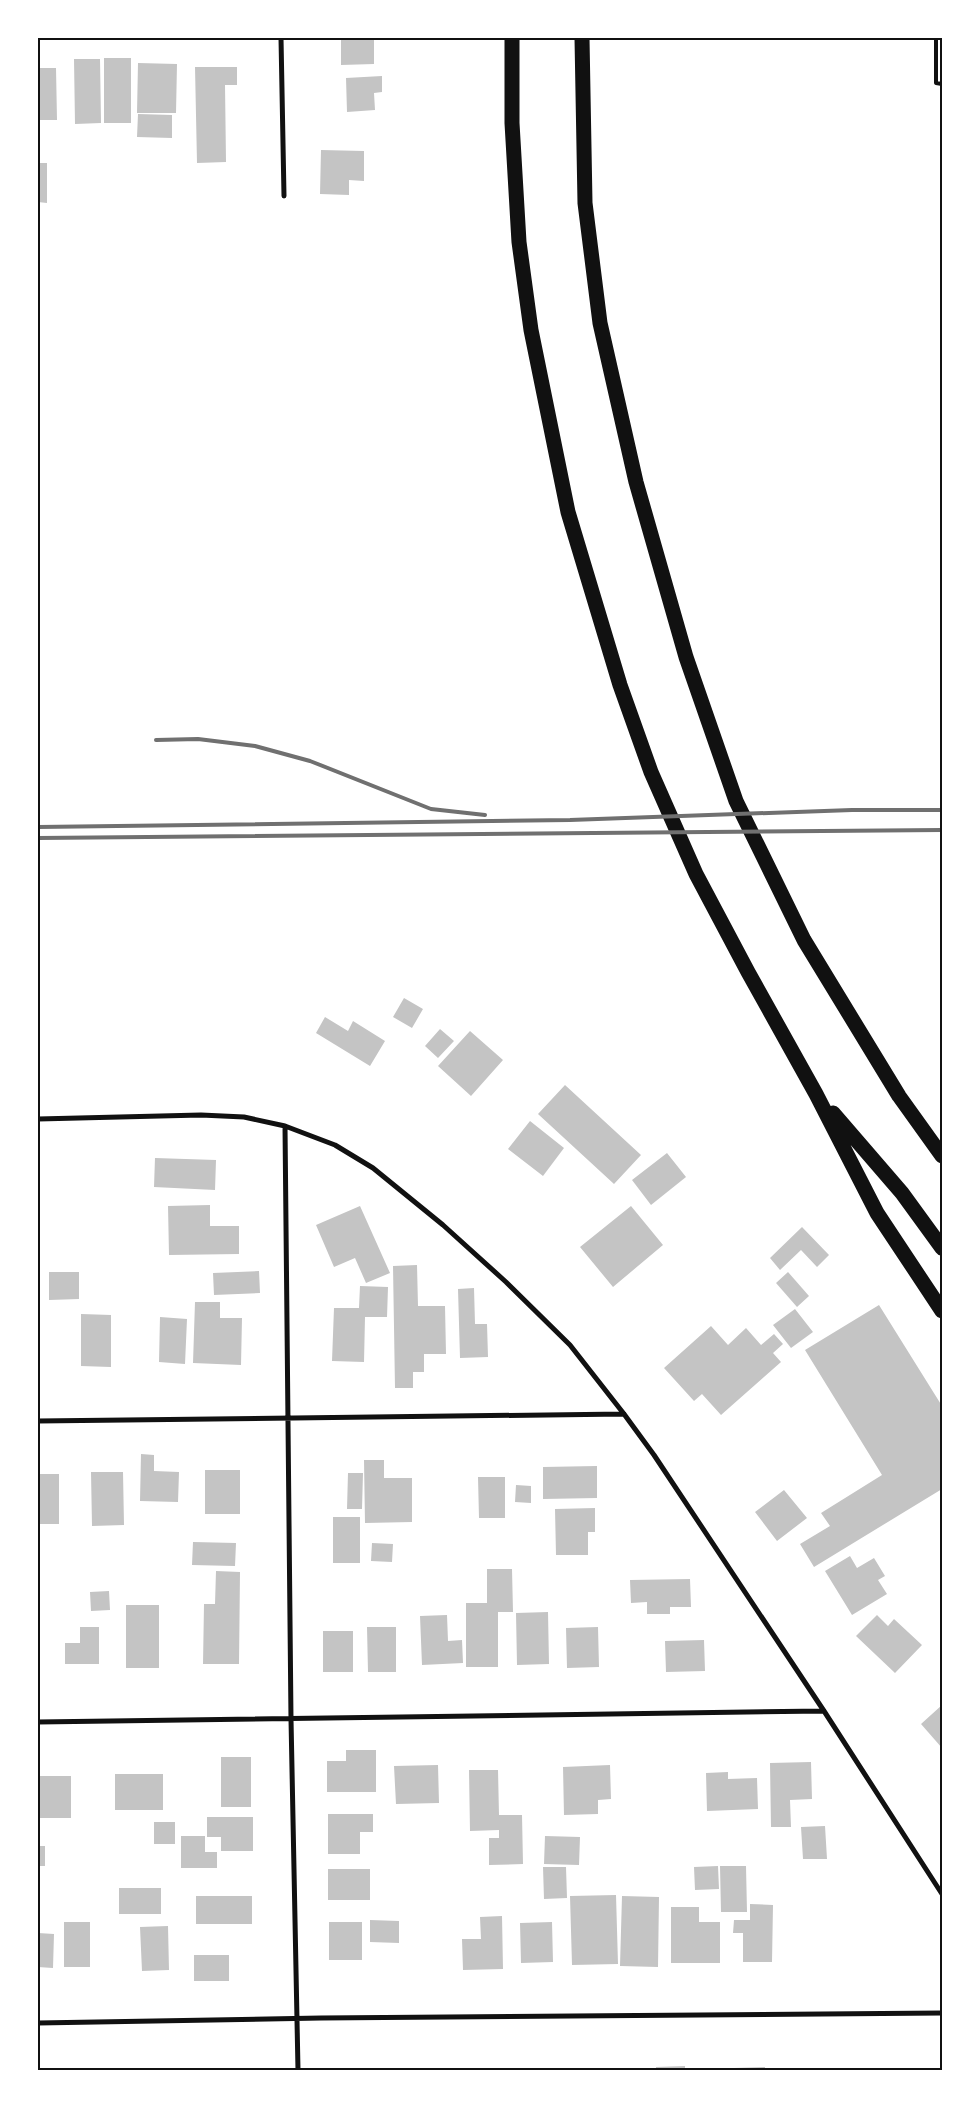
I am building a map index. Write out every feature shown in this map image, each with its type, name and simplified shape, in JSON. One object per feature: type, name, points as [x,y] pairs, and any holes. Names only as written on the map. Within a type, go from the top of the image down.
[{"type":"highway","points":[[512,38],[512,123],[520,242],[531,330],[568,512],[620,685],[654,780],[700,882],[816,1094],[877,1213],[942,1311]]},
{"type":"highway","points":[[582,38],[585,202],[600,324],[636,482],[686,657],[736,801],[804,940],[899,1096],[942,1156]]},
{"type":"highway","points":[[816,1094],[902,1193],[942,1248]]},
{"type":"street","points":[[281,38],[284,196]]},
{"type":"street","points":[[38,1119],[201,1115],[244,1117],[285,1126],[335,1145],[373,1168],[443,1225],[506,1282],[570,1345],[624,1414],[654,1455],[824,1711],[942,1894]]},
{"type":"street","points":[[285,1126],[291,1719],[298,2070]]},
{"type":"street","points":[[38,1421],[624,1414]]},
{"type":"street","points":[[38,1722],[824,1711]]},
{"type":"street","points":[[38,2023],[296,2018],[942,2013]]},
{"type":"lane","points":[[936,38],[936,83],[942,84]]},
{"type":"building","points":[[341,38],[374,38],[374,64],[341,65]]},
{"type":"building","points":[[104,58],[131,58],[131,123],[104,123]]},
{"type":"building","points":[[74,59],[100,59],[101,123],[75,124]]},
{"type":"building","points":[[138,63],[177,64],[176,113],[137,113]]},
{"type":"building","points":[[195,67],[237,67],[237,85],[225,85],[226,162],[197,163]]},
{"type":"building","points":[[38,68],[56,68],[57,120],[38,120]]},
{"type":"building","points":[[382,76],[382,92],[374,93],[375,110],[347,112],[346,78]]},
{"type":"building","points":[[138,114],[172,115],[172,138],[137,137]]},
{"type":"building","points":[[321,150],[364,151],[364,181],[349,180],[349,195],[320,194]]},
{"type":"building","points":[[38,163],[47,163],[47,203],[38,202]]},
{"type":"building","points":[[404,998],[423,1009],[412,1028],[393,1017]]},
{"type":"building","points":[[325,1017],[348,1031],[353,1021],[385,1041],[370,1066],[316,1033]]},
{"type":"building","points":[[440,1029],[454,1041],[438,1058],[425,1046]]},
{"type":"building","points":[[470,1031],[503,1060],[471,1096],[438,1066]]},
{"type":"building","points":[[565,1085],[641,1155],[614,1184],[538,1114]]},
{"type":"building","points":[[530,1121],[564,1148],[543,1176],[508,1149]]},
{"type":"building","points":[[667,1153],[686,1177],[651,1205],[632,1180]]},
{"type":"building","points":[[155,1158],[216,1160],[215,1190],[154,1187]]},
{"type":"building","points":[[210,1205],[210,1226],[239,1226],[239,1254],[169,1255],[168,1206]]},
{"type":"building","points":[[360,1206],[390,1273],[366,1283],[355,1258],[334,1267],[316,1225]]},
{"type":"building","points":[[631,1206],[663,1245],[613,1287],[580,1247]]},
{"type":"building","points":[[802,1227],[829,1255],[817,1267],[801,1250],[780,1270],[770,1258]]},
{"type":"building","points":[[417,1265],[418,1306],[445,1306],[446,1354],[424,1354],[424,1372],[413,1372],[413,1388],[395,1388],[393,1266]]},
{"type":"building","points":[[259,1271],[260,1293],[214,1295],[213,1273]]},
{"type":"building","points":[[49,1272],[79,1272],[79,1299],[49,1300]]},
{"type":"building","points":[[788,1272],[809,1296],[797,1307],[776,1283]]},
{"type":"building","points":[[360,1286],[388,1287],[387,1317],[365,1317],[364,1362],[332,1361],[334,1308],[359,1308]]},
{"type":"building","points":[[474,1288],[475,1324],[487,1324],[488,1357],[460,1358],[458,1289]]},
{"type":"building","points":[[195,1302],[220,1302],[220,1318],[242,1318],[241,1365],[193,1363]]},
{"type":"building","points":[[879,1305],[942,1406],[942,1489],[814,1567],[800,1544],[830,1526],[821,1513],[882,1475],[805,1350]]},
{"type":"building","points":[[795,1309],[813,1332],[791,1348],[773,1325]]},
{"type":"building","points":[[81,1314],[111,1315],[111,1367],[81,1366]]},
{"type":"building","points":[[160,1317],[187,1319],[185,1364],[159,1362]]},
{"type":"building","points":[[711,1326],[728,1345],[746,1328],[761,1345],[774,1334],[783,1344],[773,1353],[781,1362],[721,1415],[702,1394],[694,1401],[664,1368]]},
{"type":"building","points":[[141,1454],[154,1455],[154,1471],[179,1472],[178,1502],[140,1501]]},
{"type":"building","points":[[364,1460],[384,1460],[384,1478],[412,1478],[412,1522],[365,1523]]},
{"type":"building","points":[[597,1466],[597,1498],[543,1499],[543,1467]]},
{"type":"building","points":[[205,1470],[240,1470],[240,1514],[205,1514]]},
{"type":"building","points":[[91,1472],[123,1472],[124,1525],[92,1526]]},
{"type":"building","points":[[348,1473],[363,1473],[362,1509],[347,1509]]},
{"type":"building","points":[[38,1474],[59,1474],[59,1524],[38,1524]]},
{"type":"building","points":[[478,1477],[505,1477],[505,1518],[479,1518]]},
{"type":"building","points":[[516,1485],[531,1486],[531,1503],[515,1502]]},
{"type":"building","points":[[784,1490],[807,1518],[777,1541],[755,1512]]},
{"type":"building","points":[[595,1508],[595,1532],[588,1532],[588,1555],[556,1555],[555,1509]]},
{"type":"building","points":[[333,1517],[360,1517],[360,1563],[333,1563]]},
{"type":"building","points":[[193,1542],[236,1543],[235,1566],[192,1565]]},
{"type":"building","points":[[372,1543],[393,1544],[392,1562],[371,1561]]},
{"type":"building","points":[[850,1556],[857,1568],[874,1558],[885,1576],[878,1580],[887,1594],[852,1615],[825,1571]]},
{"type":"building","points":[[487,1569],[512,1569],[513,1612],[498,1612],[498,1667],[466,1667],[466,1603],[487,1603]]},
{"type":"building","points":[[216,1571],[240,1572],[239,1664],[203,1664],[204,1604],[215,1604]]},
{"type":"building","points":[[690,1579],[691,1607],[670,1607],[670,1614],[647,1614],[647,1602],[631,1603],[630,1580]]},
{"type":"building","points":[[109,1591],[110,1610],[91,1611],[90,1592]]},
{"type":"building","points":[[126,1605],[159,1605],[159,1668],[126,1668]]},
{"type":"building","points":[[548,1612],[549,1664],[517,1665],[516,1613]]},
{"type":"building","points":[[447,1615],[448,1641],[462,1640],[463,1663],[422,1665],[420,1616]]},
{"type":"building","points":[[877,1615],[888,1626],[894,1619],[922,1645],[895,1673],[856,1636]]},
{"type":"building","points":[[80,1627],[99,1627],[99,1664],[65,1664],[65,1643],[80,1643]]},
{"type":"building","points":[[367,1627],[396,1627],[396,1672],[368,1672]]},
{"type":"building","points":[[598,1627],[599,1667],[567,1668],[566,1628]]},
{"type":"building","points":[[323,1631],[353,1631],[353,1672],[323,1672]]},
{"type":"building","points":[[704,1640],[705,1671],[666,1672],[665,1641]]},
{"type":"building","points":[[942,1705],[942,1748],[921,1724]]},
{"type":"building","points":[[346,1750],[376,1750],[376,1792],[327,1792],[327,1761],[346,1761]]},
{"type":"building","points":[[221,1757],[251,1757],[251,1807],[221,1807]]},
{"type":"building","points":[[811,1762],[812,1799],[790,1800],[791,1827],[771,1827],[770,1763]]},
{"type":"building","points":[[438,1765],[439,1803],[396,1804],[394,1766]]},
{"type":"building","points":[[610,1765],[611,1799],[598,1800],[598,1814],[564,1815],[563,1767]]},
{"type":"building","points":[[469,1770],[498,1770],[499,1815],[522,1815],[523,1864],[489,1865],[489,1838],[499,1838],[499,1830],[470,1831]]},
{"type":"building","points":[[728,1772],[728,1779],[757,1778],[758,1809],[707,1811],[706,1773]]},
{"type":"building","points":[[115,1774],[163,1774],[163,1810],[115,1810]]},
{"type":"building","points":[[38,1776],[71,1776],[71,1818],[38,1818]]},
{"type":"building","points":[[328,1814],[373,1814],[373,1832],[360,1832],[360,1854],[328,1854]]},
{"type":"building","points":[[207,1817],[253,1817],[253,1851],[221,1851],[221,1837],[207,1837]]},
{"type":"building","points":[[154,1822],[175,1822],[175,1844],[154,1844]]},
{"type":"building","points":[[825,1826],[827,1859],[803,1859],[801,1827]]},
{"type":"building","points":[[181,1836],[205,1836],[205,1852],[217,1852],[217,1868],[181,1868]]},
{"type":"building","points":[[545,1836],[580,1837],[579,1865],[544,1864]]},
{"type":"building","points":[[38,1846],[45,1846],[45,1866],[38,1866]]},
{"type":"building","points":[[718,1866],[719,1889],[695,1890],[694,1867]]},
{"type":"building","points":[[720,1866],[746,1866],[747,1912],[721,1912]]},
{"type":"building","points":[[543,1867],[566,1867],[567,1898],[544,1899]]},
{"type":"building","points":[[328,1869],[370,1869],[370,1900],[328,1900]]},
{"type":"building","points":[[119,1888],[161,1888],[161,1914],[119,1914]]},
{"type":"building","points":[[616,1895],[618,1964],[572,1965],[570,1896]]},
{"type":"building","points":[[196,1896],[252,1896],[252,1924],[196,1924]]},
{"type":"building","points":[[622,1896],[659,1897],[658,1967],[620,1966]]},
{"type":"building","points":[[750,1904],[773,1905],[772,1962],[743,1962],[743,1933],[733,1933],[734,1920],[750,1920]]},
{"type":"building","points":[[671,1907],[699,1907],[699,1922],[720,1922],[720,1963],[671,1963]]},
{"type":"building","points":[[502,1916],[503,1969],[463,1970],[462,1939],[481,1939],[480,1917]]},
{"type":"building","points":[[370,1920],[399,1921],[399,1943],[370,1942]]},
{"type":"building","points":[[64,1922],[90,1922],[90,1967],[64,1967]]},
{"type":"building","points":[[329,1922],[362,1922],[362,1960],[329,1960]]},
{"type":"building","points":[[552,1922],[553,1962],[521,1963],[520,1923]]},
{"type":"building","points":[[168,1926],[169,1970],[142,1971],[140,1927]]},
{"type":"building","points":[[38,1933],[54,1934],[53,1968],[38,1967]]},
{"type":"building","points":[[194,1955],[229,1955],[229,1981],[194,1981]]},
{"type":"building","points":[[685,2066],[685,2070],[656,2070],[656,2067]]},
{"type":"building","points":[[765,2067],[765,2070],[734,2070],[734,2068]]},
{"type":"building","points":[[54,2068],[84,2069],[84,2070],[54,2070]]},
{"type":"building","points":[[213,2068],[253,2068],[253,2070],[213,2070]]},
{"type":"building","points":[[355,2068],[384,2069],[384,2070],[355,2070]]},
{"type":"building","points":[[888,2068],[888,2070],[863,2070],[863,2069]]},
{"type":"railway","points":[[156,740],[198,739],[255,746],[310,761],[431,809],[485,815]]},
{"type":"railway","points":[[38,827],[570,820],[852,810],[942,810]]},
{"type":"railway","points":[[38,838],[942,830]]}]
